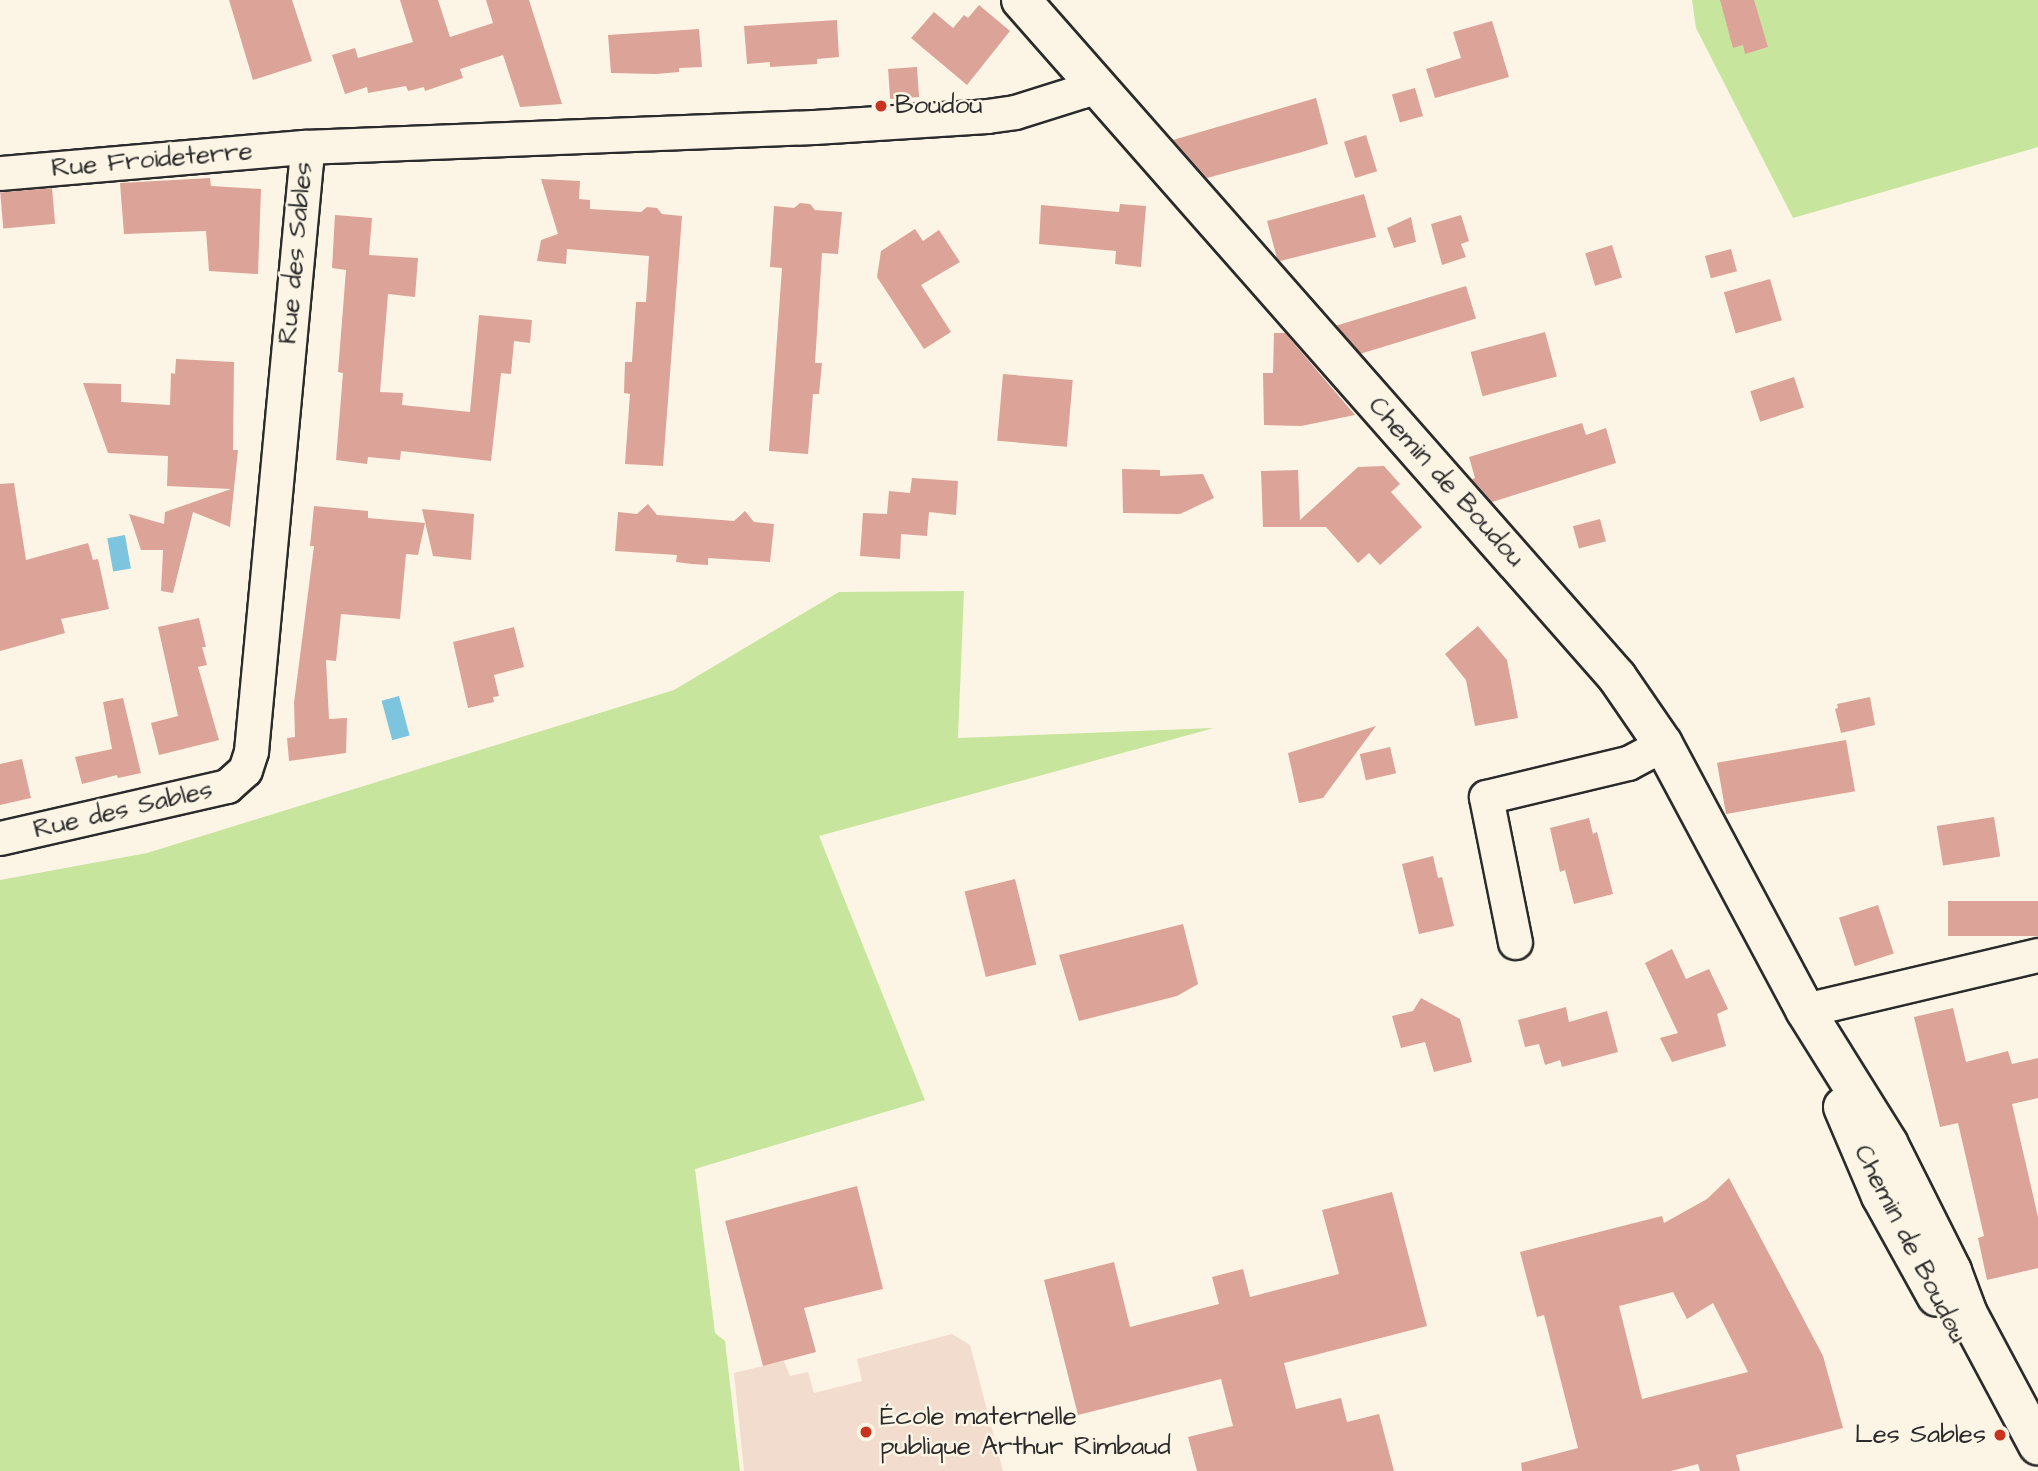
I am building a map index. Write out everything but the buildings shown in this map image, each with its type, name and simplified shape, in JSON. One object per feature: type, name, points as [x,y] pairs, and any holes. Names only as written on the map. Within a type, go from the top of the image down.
[{"type":"street","name":"Chemin de Boudou","points":[[1021,0],[1617,677],[1663,744],[1805,1010],[1888,1143],[1952,1271],[1968,1314],[2038,1445]]},
{"type":"street","name":"Rue des Sables","points":[[0,838],[227,786],[245,769],[251,751],[306,162],[304,147],[814,127],[987,116],[1015,112],[1082,92],[1093,81]]},
{"type":"street","name":"Rue Froideterre","points":[[0,173],[304,147]]},
{"type":"street","points":[[1516,942],[1486,797],[1628,763],[1663,744]]},
{"type":"street","points":[[1805,1010],[2038,955]]},
{"type":"street","name":"Chemin de Boudou","points":[[1805,1010],[1881,1196],[2028,1471]]},
{"type":"shaded area","name":"École maternelle publique Arthur Rimbaud","points":[[952,1334],[970,1345],[1003,1471],[744,1471],[734,1373],[784,1361],[790,1376],[808,1372],[814,1393],[862,1381],[857,1359]]},
{"type":"green space","points":[[1692,0],[2038,0],[2038,147],[1793,218],[1696,28]]},
{"type":"green space","points":[[964,591],[958,738],[1214,728],[819,836],[925,1100],[695,1169],[715,1333],[725,1341],[740,1471],[0,1471],[0,880],[147,853],[674,690],[839,592]]},
{"type":"water","points":[[125,535],[131,568],[113,572],[107,538]]},
{"type":"water","points":[[399,696],[410,736],[392,740],[382,701]]},
{"type":"place","name":"Boudou","points":[[881,106]]},
{"type":"place","name":"École maternelle publique Arthur Rimbaud","points":[[866,1432]]},
{"type":"place","name":"Les Sables","points":[[2000,1435]]}]
